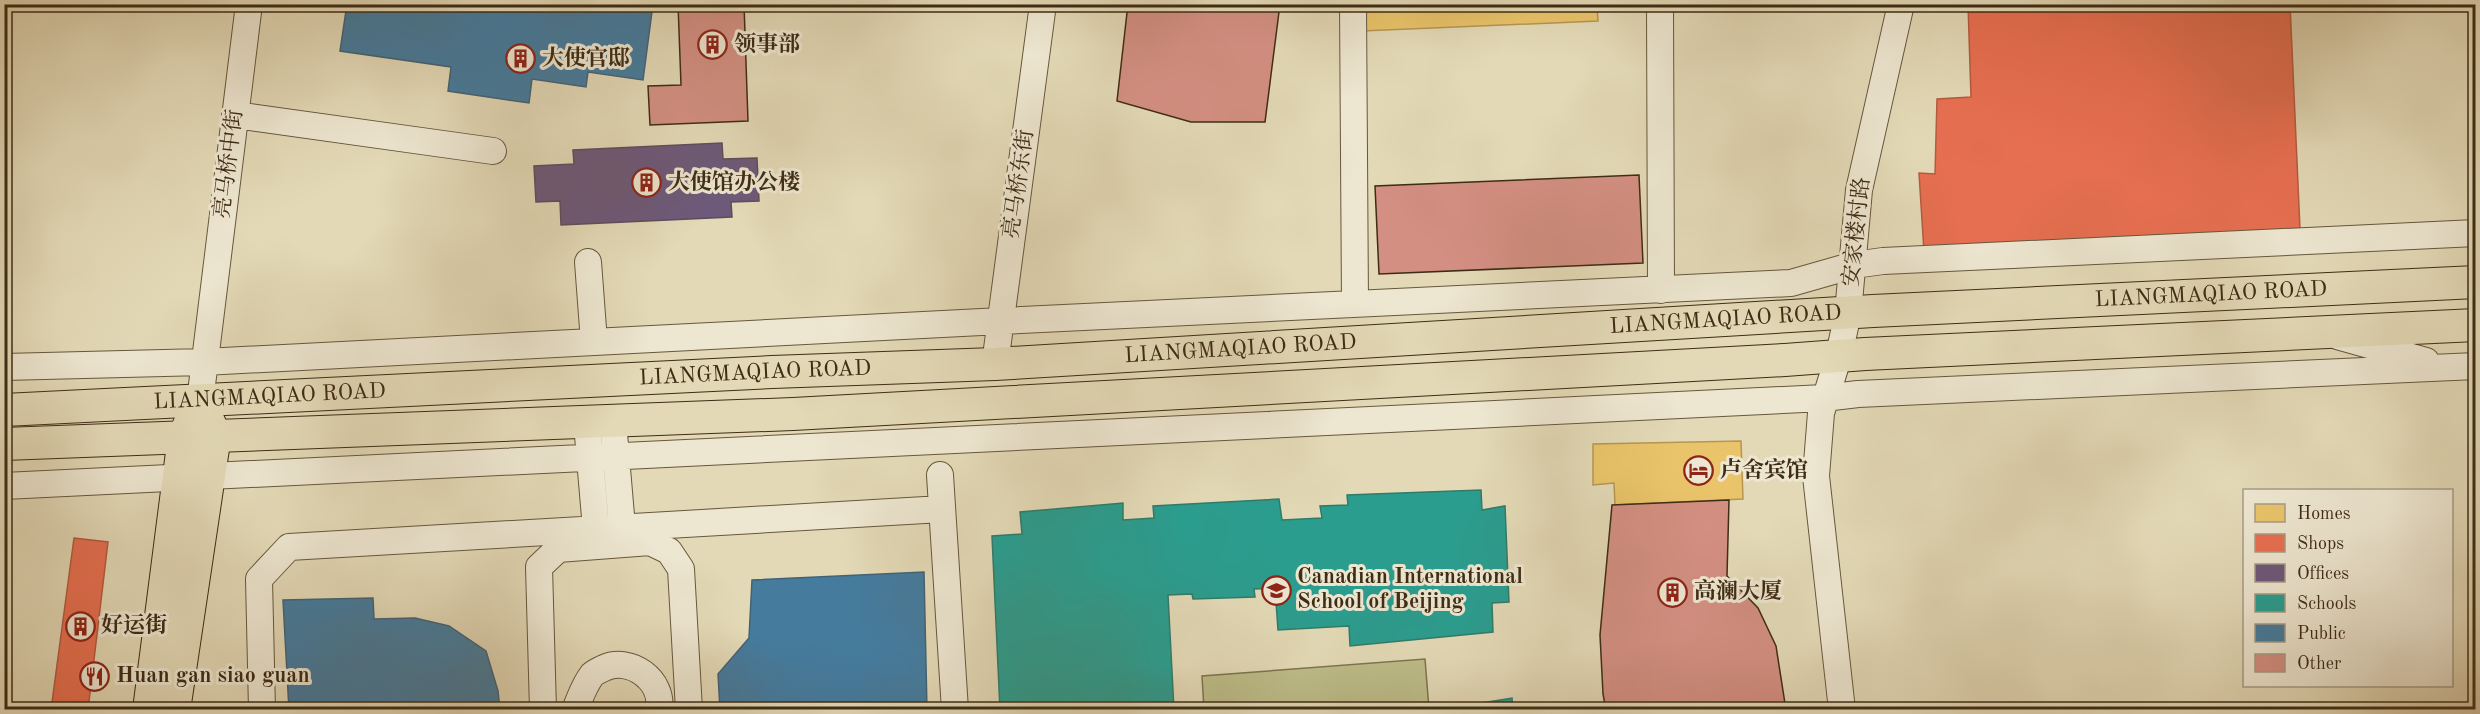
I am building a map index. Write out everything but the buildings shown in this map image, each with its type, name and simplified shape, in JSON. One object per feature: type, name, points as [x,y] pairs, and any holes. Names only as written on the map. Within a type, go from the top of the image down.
[{"type":"main road","name":"LIANGMAQIAO ROAD","points":[[4,410],[772,372],[995,364],[1848,313],[2475,282]]},
{"type":"main road","name":"LIANGMAQIAO ROAD","points":[[4,444],[600,423],[1773,361],[1839,355],[2475,325]]},
{"type":"main road","points":[[174,710],[199,436],[200,401]]},
{"type":"main road","points":[[149,710],[194,477]]},
{"type":"street","name":"亮马桥中街","points":[[200,401],[249,4]]},
{"type":"street","name":"亮马桥东街","points":[[995,364],[1043,4]]},
{"type":"street","points":[[1353,4],[1355,304]]},
{"type":"street","points":[[1660,4],[1661,290]]},
{"type":"street","name":"安家楼村路","points":[[1842,710],[1815,476],[1824,398],[1839,355],[1848,313],[1859,190],[1901,4]]},
{"type":"street","points":[[235,115],[493,151]]},
{"type":"street","points":[[4,367],[204,362],[1791,283],[1854,265],[1883,261],[2475,233]]},
{"type":"street","points":[[588,262],[594,342]]},
{"type":"street","points":[[2323,332],[2449,368]]},
{"type":"street","points":[[4,486],[1824,398],[1858,394],[2475,366]]},
{"type":"street","points":[[600,423],[616,456],[629,535]]},
{"type":"street","points":[[596,529],[590,457],[600,423]]},
{"type":"street","points":[[940,475],[955,710]]},
{"type":"street","points":[[543,710],[539,567],[558,549],[574,548],[629,535],[942,509]]},
{"type":"street","points":[[574,548],[596,529]]},
{"type":"street","points":[[262,710],[259,579],[289,547],[596,529],[629,535],[650,542],[669,551],[681,568],[689,710]]},
{"type":"street","points":[[579,710],[577,705],[593,674],[611,665],[630,664],[649,677],[660,701],[659,710]]},
{"type":"green space","points":[[1425,659],[1429,709],[1204,709],[1202,676]]},
{"type":"place","name":"领事部","points":[[713,45]]},
{"type":"place","name":"大使官邸","points":[[521,59]]},
{"type":"place","name":"大使馆办公楼","points":[[647,183]]},
{"type":"place","name":"卢舍宾馆","points":[[1699,471]]},
{"type":"place","name":"Canadian International School of Beijing","points":[[1276,590]]},
{"type":"place","name":"高澜大厦","points":[[1673,592]]},
{"type":"place","name":"好运街","points":[[80,626]]},
{"type":"place","name":"Huan gan siao guan","points":[[95,676]]}]
